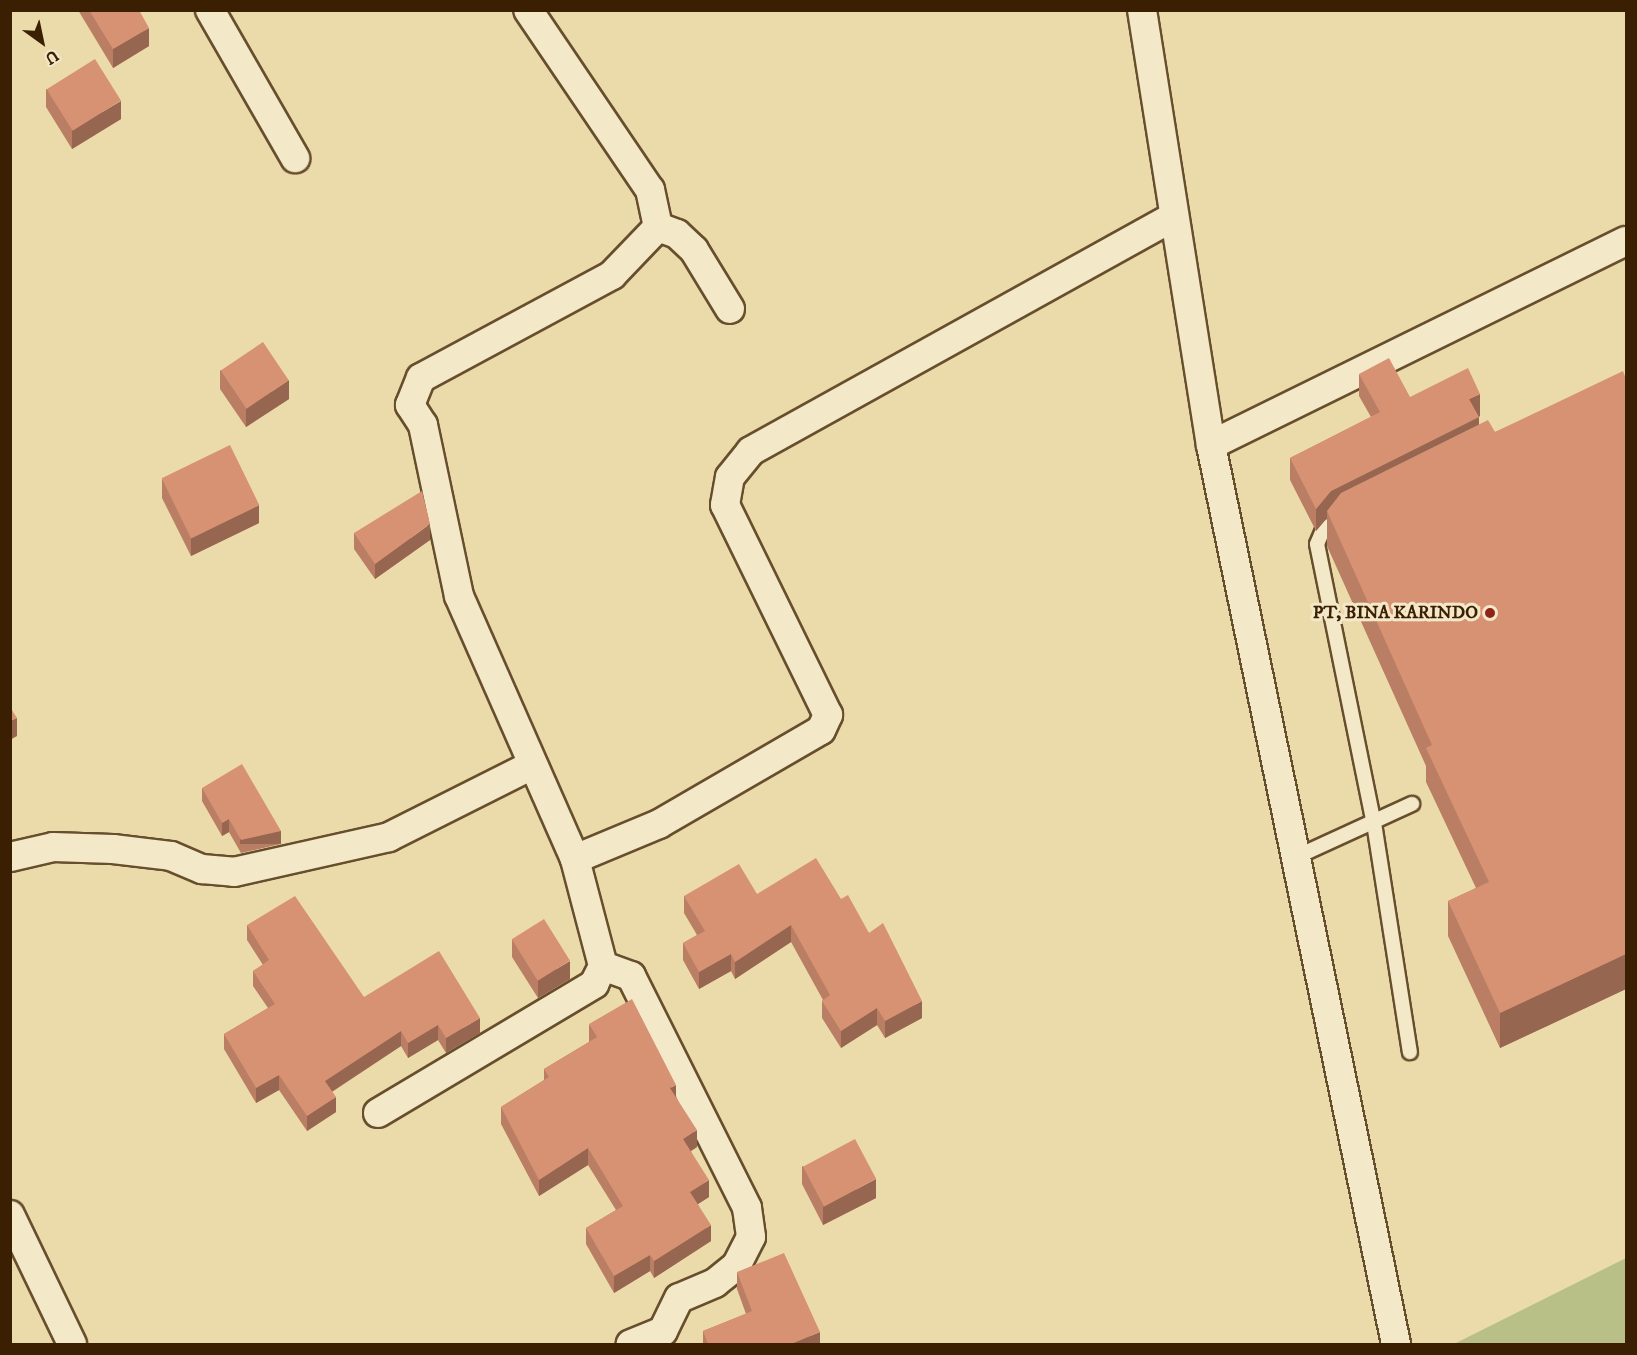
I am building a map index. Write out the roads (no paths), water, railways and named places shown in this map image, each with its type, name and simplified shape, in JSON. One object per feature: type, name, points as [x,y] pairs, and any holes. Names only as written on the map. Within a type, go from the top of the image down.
[{"type":"street","points":[[210,10],[295,158]]},
{"type":"street","points":[[528,10],[650,190],[658,227]]},
{"type":"street","points":[[1142,10],[1211,446],[1294,858],[1396,1344]]},
{"type":"street","points":[[574,859],[659,824],[821,730],[828,715],[725,505],[730,477],[751,452],[1174,217]]},
{"type":"street","points":[[658,227],[677,234],[694,250],[730,309]]},
{"type":"street","points":[[603,966],[574,859],[530,766],[459,596],[423,425],[410,405],[413,390],[421,378],[612,275],[658,227]]},
{"type":"street","points":[[1211,446],[1626,242]]},
{"type":"street","points":[[10,857],[53,847],[113,849],[171,856],[202,869],[234,872],[388,837],[530,766]]},
{"type":"street","points":[[378,1113],[584,990],[603,966]]},
{"type":"street","points":[[603,966],[631,975],[747,1208],[751,1237],[736,1266],[715,1284],[679,1298],[666,1338],[631,1344]]},
{"type":"street","points":[[10,1215],[72,1344]]},
{"type":"lane","points":[[1355,511],[1323,530],[1317,544],[1374,823],[1410,1052]]},
{"type":"lane","points":[[1294,858],[1412,804]]},
{"type":"place","name":"PT, BINA KARINDO","points":[[1490,613]]}]
